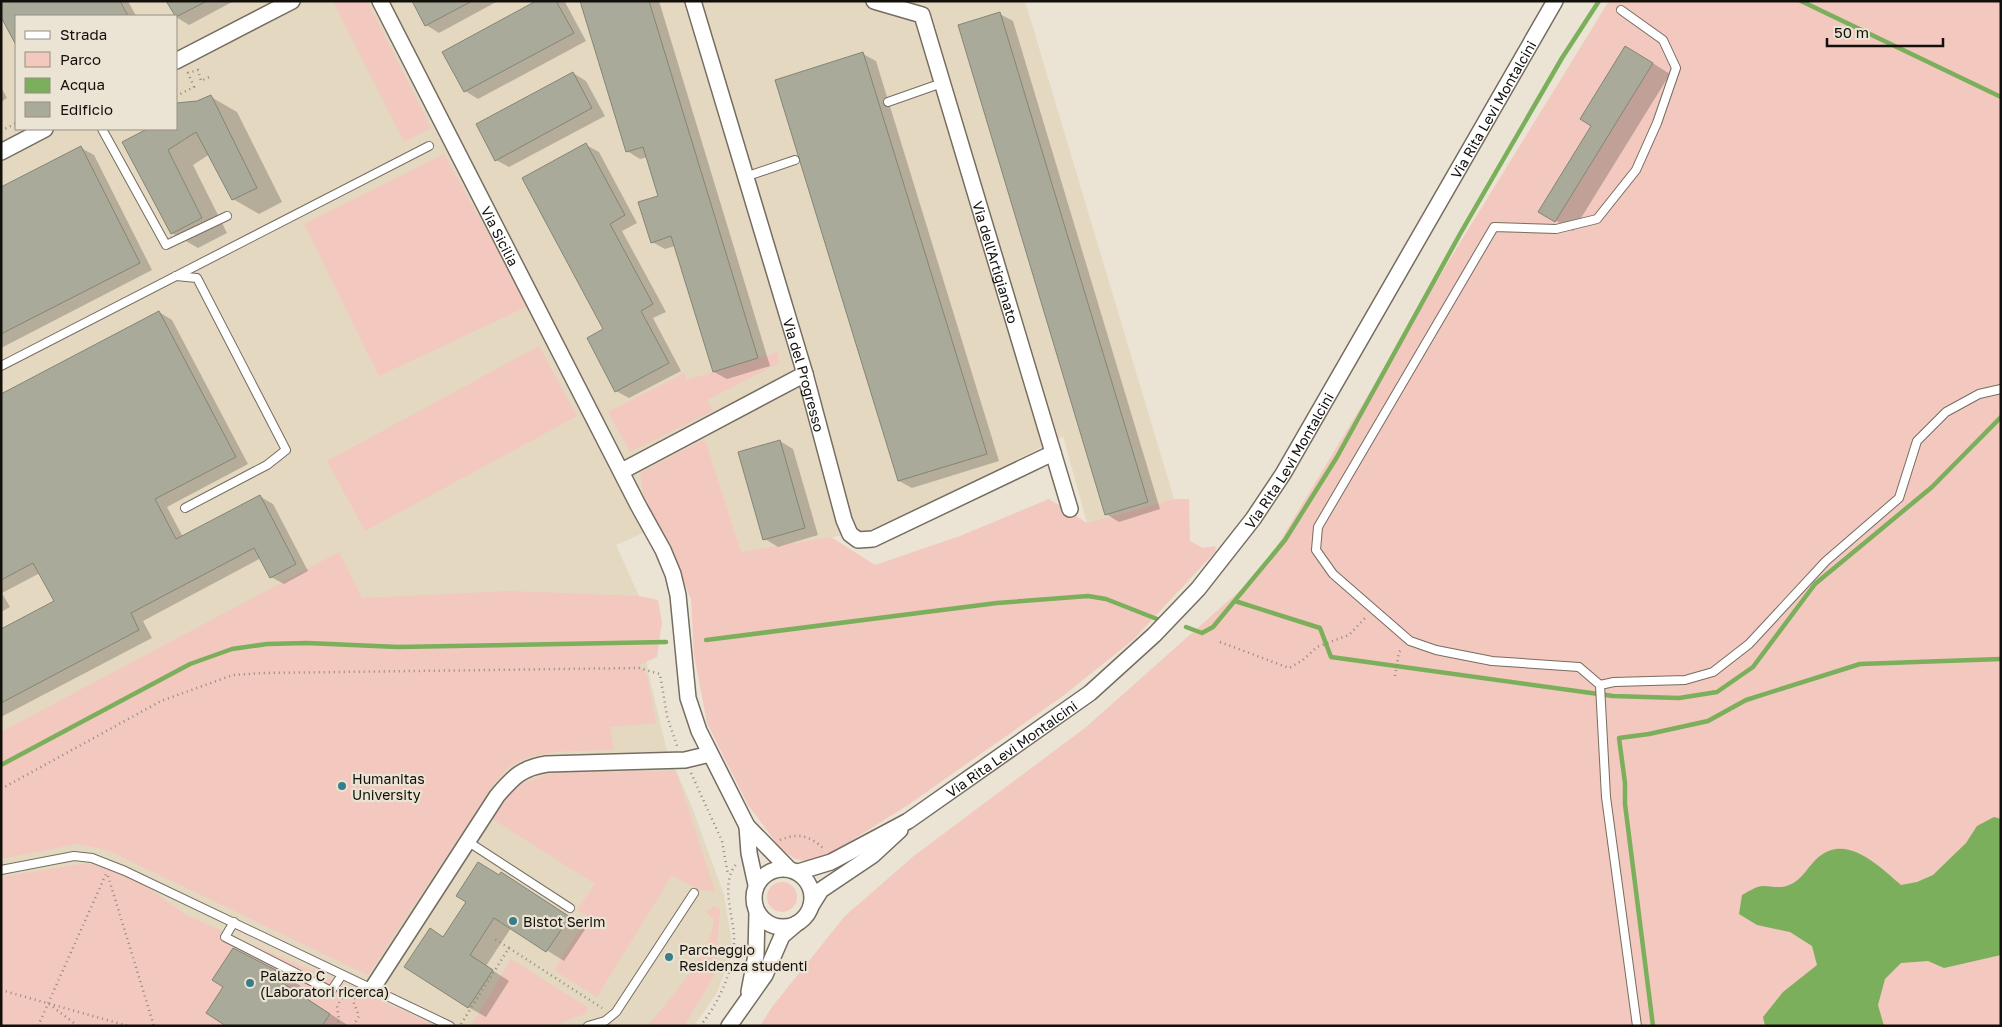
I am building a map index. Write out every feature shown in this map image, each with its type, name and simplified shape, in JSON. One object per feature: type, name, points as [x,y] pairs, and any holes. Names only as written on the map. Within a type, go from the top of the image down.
[{"type":"street","points":[[178,60],[292,1]]},
{"type":"street","name":"Via Sicilia","points":[[380,1],[638,505],[663,550],[673,574],[678,595],[688,698],[699,731],[747,826]]},
{"type":"street","name":"Via del Progresso","points":[[692,1],[805,374],[844,520],[850,534],[858,540],[873,539],[1053,453]]},
{"type":"street","name":"Via dell'Artigianato","points":[[874,1],[922,15],[1070,509]]},
{"type":"street","name":"Via Rita Levi Montalcini","points":[[748,996],[756,955],[757,913],[754,904],[756,885],[762,877],[770,871],[793,870],[831,862],[908,821],[1090,693],[1117,670],[1198,589],[1254,519],[1308,432],[1555,1]]},
{"type":"street","points":[[1,152],[43,130]]},
{"type":"street","points":[[622,471],[805,374]]},
{"type":"street","points":[[372,989],[497,796],[512,777],[528,767],[547,764],[685,760],[710,754]]},
{"type":"street","name":"Via Rita Levi Montalcini","points":[[729,1026],[748,996],[765,975],[782,936],[800,922],[821,890],[885,846],[908,821]]},
{"type":"street","points":[[747,826],[810,886],[811,906]]},
{"type":"street","points":[[747,826],[749,853],[756,885]]},
{"type":"street","points":[[757,913],[772,925],[791,926],[800,922]]},
{"type":"lane","points":[[1621,10],[1663,40],[1676,68],[1657,123],[1636,170],[1597,219],[1556,229],[1494,227],[1318,527],[1316,550],[1332,574],[1410,641],[1436,650],[1492,661],[1580,667],[1600,685],[1606,797],[1637,1026]]},
{"type":"lane","points":[[888,102],[942,84]]},
{"type":"lane","points":[[103,130],[166,245],[227,216]]},
{"type":"lane","points":[[1,366],[429,146]]},
{"type":"lane","points":[[745,177],[795,160]]},
{"type":"lane","points":[[176,276],[197,278],[286,450],[267,465],[186,508]]},
{"type":"lane","points":[[1600,685],[1614,682],[1685,680],[1713,672],[1749,644],[1826,562],[1899,498],[1917,441],[1946,412],[1979,394],[2001,389]]},
{"type":"lane","points":[[467,842],[570,908]]},
{"type":"lane","points":[[1,870],[74,856],[92,858],[125,871],[234,922],[450,1026]]},
{"type":"lane","points":[[588,1026],[605,1020],[616,1012],[694,893]]},
{"type":"lane","points":[[234,922],[225,937],[331,992],[342,975]]},
{"type":"path","points":[[178,95],[194,87],[188,73],[198,70],[201,81],[211,76]]},
{"type":"path","points":[[1,131],[15,124]]},
{"type":"path","points":[[1220,642],[1289,668],[1303,660],[1317,647],[1349,635],[1372,610]]},
{"type":"path","points":[[1396,676],[1398,659]]},
{"type":"path","points":[[1,789],[161,701],[233,675],[264,672],[639,668],[660,674],[667,716],[677,744],[722,841],[728,877]]},
{"type":"path","points":[[38,1026],[107,872],[154,1026]]},
{"type":"path","points":[[495,939],[557,980],[602,1006],[605,1020]]},
{"type":"path","points":[[460,1026],[509,948]]},
{"type":"path","points":[[335,1026],[338,1020],[337,1006],[349,988],[356,993],[354,1001],[359,1016],[353,1026]]},
{"type":"path","points":[[1,990],[128,1026]]},
{"type":"path","points":[[48,1004],[78,1026]]},
{"type":"shaded area","points":[[1,1],[1025,1],[1174,499],[1087,523],[1063,436],[872,534],[850,534],[741,553],[705,439],[644,500],[659,526],[616,545],[639,596],[648,672],[667,751],[690,802],[724,895],[732,944],[726,969],[716,994],[694,1026],[1,1026]]},
{"type":"green space","points":[[333,1],[367,1],[431,128],[404,142]]},
{"type":"green space","points":[[1609,1],[2001,1],[2001,1026],[760,1026],[772,1007],[845,916],[915,855],[1085,728],[1262,571],[1458,246]]},
{"type":"green space","points":[[444,154],[528,306],[379,376],[304,224]]},
{"type":"green space","points":[[539,346],[577,416],[365,531],[327,461]]},
{"type":"green space","points":[[778,352],[779,363],[707,400],[713,411],[630,452],[608,412],[684,373],[687,380]]},
{"type":"green space","points":[[705,439],[741,552],[831,537],[875,565],[960,536],[1049,499],[1087,523],[1174,499],[1189,499],[1190,541],[1203,548],[1215,546],[1216,551],[1134,639],[1063,696],[908,805],[825,857],[811,862],[795,859],[781,849],[748,805],[707,723],[694,655],[691,599],[673,556],[644,500],[640,473]]},
{"type":"green space","points":[[339,552],[362,598],[510,591],[639,596],[658,600],[662,622],[657,657],[639,665],[647,675],[656,723],[610,727],[614,750],[545,754],[519,761],[508,768],[493,785],[368,975],[107,850],[77,844],[1,859],[1,732]]},
{"type":"green space","points":[[676,771],[715,891],[700,890],[672,875],[597,997],[554,970],[588,916],[577,910],[595,884],[492,819],[504,798],[523,783],[553,772]]},
{"type":"green space","points":[[87,863],[133,877],[186,915],[437,1026],[1,1026],[1,877]]},
{"type":"green space","points":[[782,882],[793,886],[797,897],[793,908],[782,912],[771,908],[767,897],[771,886]]},
{"type":"green space","points":[[714,906],[720,909],[715,974],[684,1026],[647,1026],[678,990],[698,962],[706,947],[714,919],[706,912]]},
{"type":"green space","points":[[511,959],[587,1007],[587,1013],[552,1026],[483,1026],[472,1024]]},
{"type":"water","points":[[1994,817],[2001,819],[2001,955],[1944,968],[1928,961],[1901,963],[1885,979],[1878,1005],[1884,1026],[1765,1026],[1763,1017],[1783,992],[1817,965],[1812,946],[1790,932],[1757,925],[1739,914],[1742,895],[1760,886],[1779,887],[1794,883],[1820,856],[1831,850],[1842,849],[1864,856],[1901,885],[1917,882],[1933,875],[1966,843],[1977,826]]},
{"type":"building","points":[[1,1],[120,1],[127,15],[15,15],[15,43],[1,17]]},
{"type":"building","points":[[166,1],[207,1],[178,16],[175,15]]},
{"type":"building","points":[[412,1],[472,1],[425,26]]},
{"type":"building","points":[[536,1],[556,1],[574,33],[464,92],[442,52]]},
{"type":"building","points":[[580,1],[649,1],[758,358],[713,372],[671,236],[651,243],[638,202],[658,196],[643,147],[626,152]]},
{"type":"building","points":[[1000,12],[1148,502],[1105,515],[958,25]]},
{"type":"building","points":[[1625,46],[1653,63],[1555,222],[1538,212],[1591,126],[1580,119]]},
{"type":"building","points":[[863,52],[987,454],[898,481],[775,80]]},
{"type":"building","points":[[573,72],[592,108],[495,161],[476,124]]},
{"type":"building","points":[[211,95],[257,188],[232,200],[196,132],[168,150],[202,218],[171,234],[122,142],[145,130],[178,130],[178,103],[197,101]]},
{"type":"building","points":[[586,143],[625,215],[610,224],[653,304],[641,311],[669,363],[615,392],[587,338],[603,329],[522,178]]},
{"type":"building","points":[[81,146],[140,263],[1,334],[1,187]]},
{"type":"building","points":[[159,311],[236,457],[155,499],[176,539],[260,495],[296,564],[270,578],[254,548],[131,613],[139,630],[1,703],[1,629],[54,601],[33,563],[1,580],[1,394]]},
{"type":"building","points":[[780,440],[805,528],[763,540],[738,452]]},
{"type":"building","points":[[478,862],[499,875],[501,872],[570,917],[546,952],[494,918],[470,955],[493,970],[468,1008],[404,967],[430,928],[443,937],[466,902],[456,896]]},
{"type":"building","name":"Palazzo C (Laboratori ricerca)","points":[[233,948],[276,970],[272,976],[330,1014],[322,1026],[226,1026],[206,1013],[223,987],[212,980]]},
{"type":"waterway","points":[[1186,627],[1202,633],[1213,627],[1285,540],[1337,457],[1460,234],[1562,58],[1599,1]]},
{"type":"waterway","points":[[1801,1],[2001,97]]},
{"type":"waterway","points":[[1235,601],[1320,628],[1331,657],[1613,696],[1679,698],[1717,692],[1753,667],[1815,584],[1932,487],[2001,417]]},
{"type":"waterway","points":[[706,640],[997,603],[1088,596],[1106,599],[1157,619]]},
{"type":"waterway","points":[[1,765],[190,664],[232,649],[267,644],[307,643],[398,647],[666,642]]},
{"type":"waterway","points":[[1653,1026],[1625,804],[1625,783],[1619,738],[1649,734],[1708,721],[1746,700],[1860,664],[2001,659]]},
{"type":"place","name":"Humanitas University","points":[[342,786]]},
{"type":"place","name":"Bistot Serim","points":[[513,921]]},
{"type":"place","name":"Parcheggio Residenza studenti","points":[[669,957]]},
{"type":"place","name":"Palazzo C (Laboratori ricerca)","points":[[250,983]]}]
